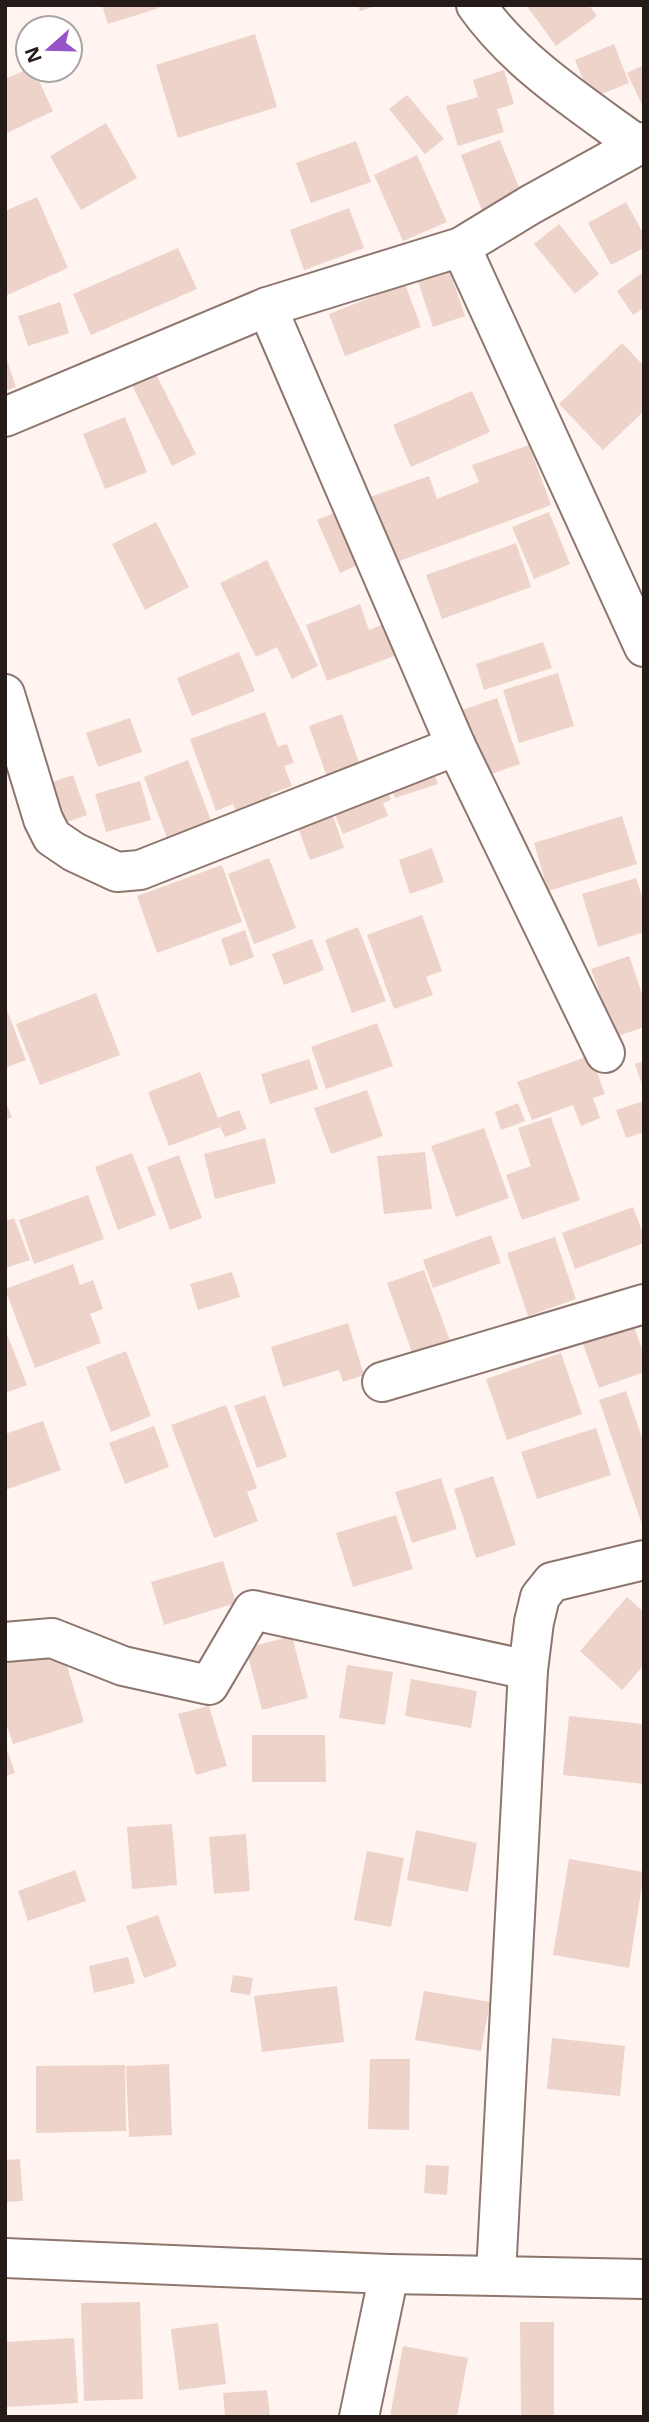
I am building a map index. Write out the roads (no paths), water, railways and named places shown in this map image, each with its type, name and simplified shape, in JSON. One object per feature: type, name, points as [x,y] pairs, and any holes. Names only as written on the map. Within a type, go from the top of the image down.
[{"type":"street","points":[[5,417],[267,307],[461,247],[640,143],[524,59],[489,24],[476,5]]},
{"type":"street","points":[[461,247],[644,647]]},
{"type":"street","points":[[267,307],[456,746],[605,1053]]},
{"type":"street","points":[[5,694],[43,819],[52,837],[74,852],[117,872],[140,870],[456,746]]},
{"type":"street","points":[[382,1382],[644,1304]]},
{"type":"street","points":[[496,2274],[528,1670],[534,1622],[540,1597],[552,1582],[644,1560]]},
{"type":"street","points":[[5,1642],[52,1638],[123,1666],[209,1685],[253,1610],[528,1670]]},
{"type":"street","points":[[5,2258],[389,2274],[644,2279]]},
{"type":"street","points":[[359,2417],[389,2274]]}]
